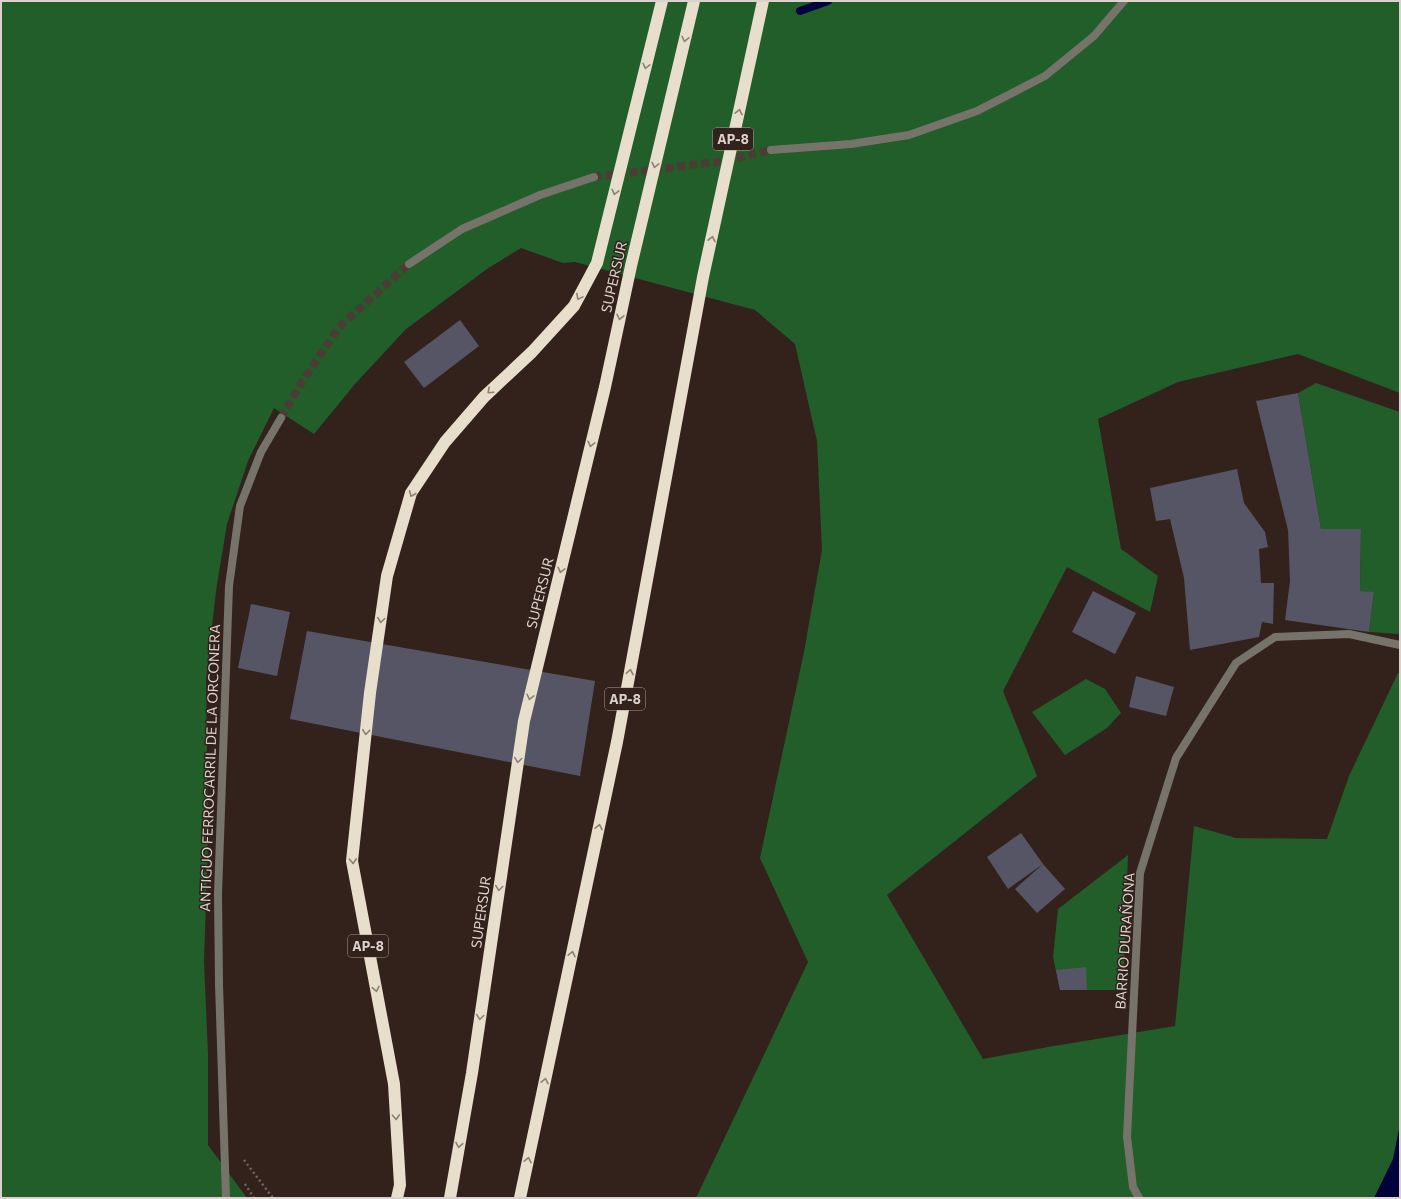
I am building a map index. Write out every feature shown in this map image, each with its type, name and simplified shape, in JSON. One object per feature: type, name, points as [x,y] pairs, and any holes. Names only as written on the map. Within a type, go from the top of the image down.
[{"type":"highway","name":"AP-8","points":[[398,1198],[400,1185],[394,1084],[352,861],[370,694],[387,576],[411,493],[444,442],[484,397],[532,352],[574,306],[597,263],[662,1]]},
{"type":"highway","name":"SUPERSUR","points":[[450,1198],[472,1074],[524,721],[605,387],[631,266],[694,1]]},
{"type":"highway","name":"AP-8","points":[[520,1198],[616,742],[704,277],[763,1]]},
{"type":"street","points":[[771,150],[851,144],[909,135],[977,111],[1046,76],[1094,36],[1124,1]]},
{"type":"street","points":[[409,264],[462,229],[540,195],[594,177]]},
{"type":"street","name":"ANTIGUO FERROCARRIL DE LA ORCONERA","points":[[226,1198],[218,894],[229,586],[240,506],[261,452],[281,418]]},
{"type":"street","name":"BARRIO DURAÑONA","points":[[1139,1198],[1133,1187],[1127,1137],[1140,873],[1176,758],[1236,663],[1275,637],[1349,634],[1400,644]]},
{"type":"path","points":[[242,1157],[273,1198]]},
{"type":"green space","points":[[1,1],[1400,1],[1400,393],[1298,354],[1178,382],[1098,419],[1121,549],[1158,576],[1150,612],[1067,567],[1003,691],[1037,776],[887,895],[983,1059],[1175,1026],[1194,826],[1236,838],[1327,839],[1349,776],[1398,673],[1400,673],[1400,1198],[696,1198],[808,962],[760,858],[804,652],[822,550],[817,441],[795,344],[755,310],[575,262],[563,263],[521,248],[487,269],[406,329],[355,384],[314,434],[274,408],[248,461],[227,524],[216,591],[206,679],[208,839],[204,961],[208,1054],[208,1145],[247,1198],[1,1198]]},
{"type":"green space","points":[[1316,383],[1400,412],[1400,634],[1369,632],[1374,593],[1360,591],[1361,529],[1321,529],[1298,393]]},
{"type":"green space","points":[[1086,679],[1105,689],[1121,713],[1107,728],[1065,755],[1032,712]]},
{"type":"green space","points":[[1128,855],[1123,990],[1060,990],[1053,957],[1058,909]]},
{"type":"shaded area","points":[[1400,1124],[1400,1198],[1374,1198],[1393,1159]]},
{"type":"building","points":[[460,320],[479,346],[424,388],[404,362]]},
{"type":"building","points":[[1298,393],[1321,529],[1361,529],[1360,591],[1374,592],[1369,632],[1285,620],[1290,581],[1288,530],[1256,401]]},
{"type":"building","points":[[1237,469],[1244,503],[1265,532],[1268,547],[1259,549],[1261,583],[1274,583],[1273,624],[1262,622],[1259,637],[1190,650],[1184,578],[1170,519],[1156,521],[1150,488]]},
{"type":"building","points":[[1093,591],[1136,613],[1115,654],[1072,632]]},
{"type":"building","points":[[251,604],[290,612],[277,676],[238,668]]},
{"type":"building","points":[[307,631],[595,681],[580,776],[290,719]]},
{"type":"building","points":[[1136,676],[1174,687],[1166,716],[1129,707]]},
{"type":"building","points":[[1021,833],[1043,864],[1008,889],[987,857]]},
{"type":"building","points":[[1043,864],[1065,889],[1037,913],[1015,889]]},
{"type":"building","points":[[1086,967],[1087,990],[1060,990],[1056,970]]},
{"type":"waterway","points":[[800,11],[828,1]]},
{"type":"tunnel","points":[[594,177],[724,161],[771,150]]},
{"type":"tunnel","points":[[281,418],[300,385],[339,327],[409,264]]}]
